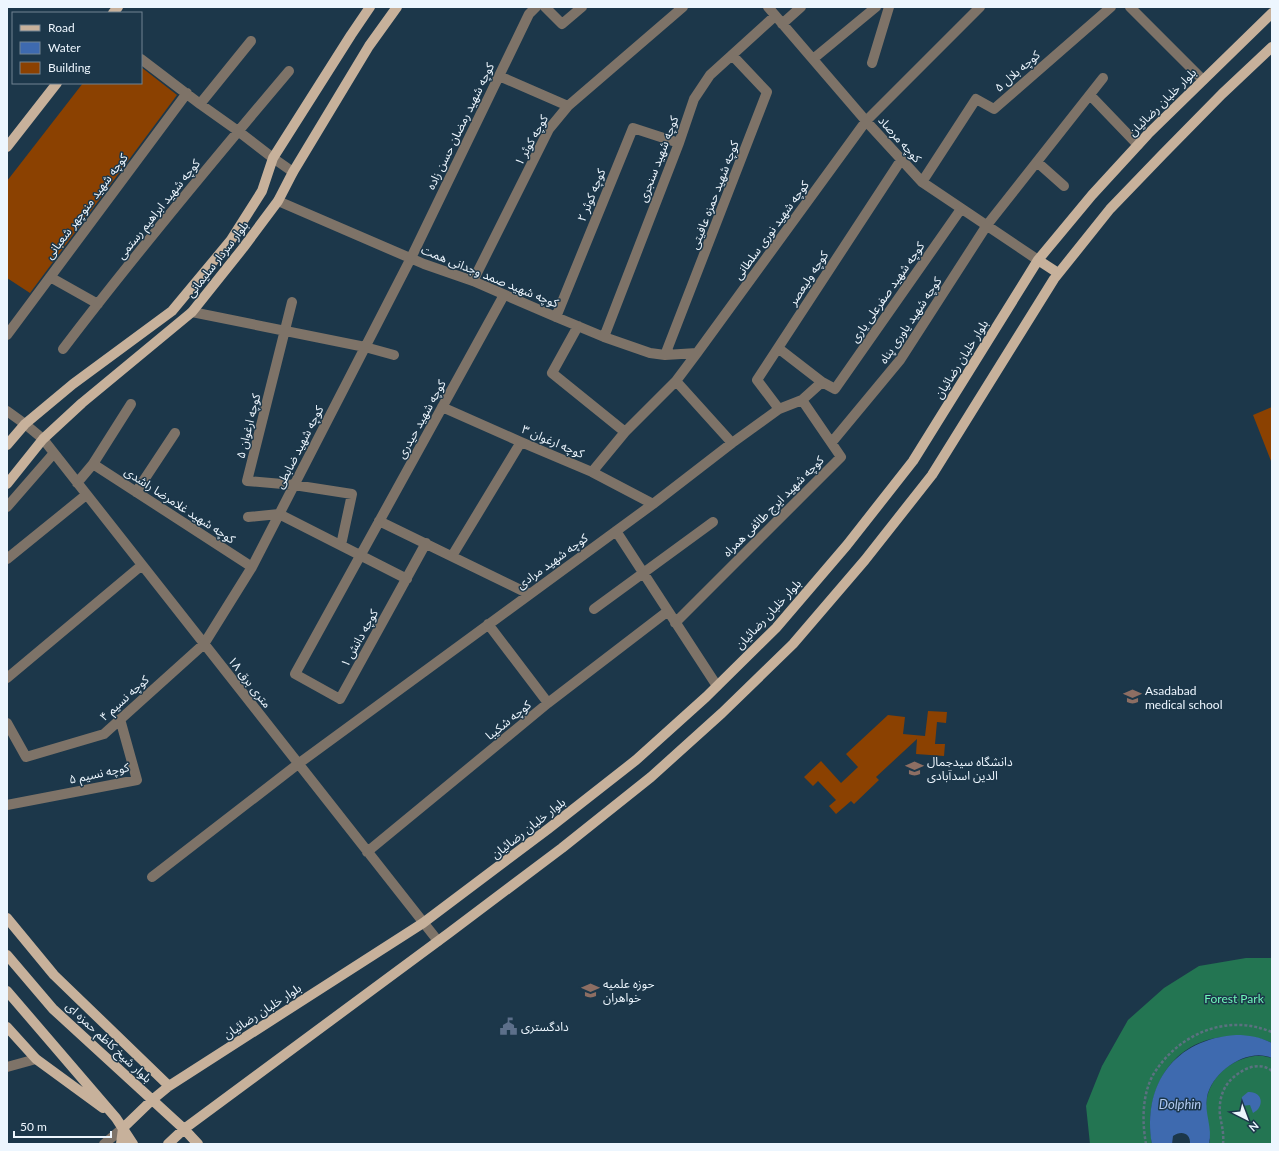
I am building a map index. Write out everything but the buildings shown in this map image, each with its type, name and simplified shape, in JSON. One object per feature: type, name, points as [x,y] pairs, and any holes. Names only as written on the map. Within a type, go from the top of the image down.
[{"type":"main road","name":"بلوار سردار سلیمانی","points":[[7,446],[25,424],[73,384],[172,311],[231,240],[262,191],[273,158],[370,7]]},
{"type":"main road","name":"بلوار سردار سلیمانی","points":[[7,484],[43,439],[82,403],[192,312],[243,248],[278,200],[293,172],[369,46],[397,7]]},
{"type":"main road","name":"بلوار خلبان رضائیان","points":[[123,1128],[169,1086],[423,923],[548,830],[630,764],[716,686],[776,628],[846,545],[913,461],[1038,260],[1092,196],[1138,145],[1272,13]]},
{"type":"main road","points":[[168,1144],[184,1129],[562,848],[651,777],[722,713],[793,644],[865,560],[932,475],[1058,273],[1110,209],[1222,94],[1272,47]]},
{"type":"main road","points":[[7,147],[56,84]]},
{"type":"main road","points":[[262,191],[278,200]]},
{"type":"main road","points":[[1038,260],[1058,273]]},
{"type":"main road","points":[[7,918],[54,975],[169,1086]]},
{"type":"main road","name":"بلوار شیخ کاظم حمزه ای","points":[[7,955],[53,1009],[184,1129],[198,1144]]},
{"type":"main road","points":[[7,991],[116,1118],[134,1144]]},
{"type":"main road","points":[[7,1027],[36,1059],[116,1118]]},
{"type":"main road","points":[[121,1144],[123,1128]]},
{"type":"street","name":"کوچه شهید رمضان حسن زاده","points":[[411,258],[498,76],[529,14],[536,7]]},
{"type":"street","points":[[545,7],[562,24],[582,7]]},
{"type":"street","name":"کوچه کوثر ۱","points":[[473,281],[549,129],[568,106],[683,7]]},
{"type":"street","name":"کوچه مرصاد","points":[[768,7],[866,121],[922,182],[1038,260]]},
{"type":"street","points":[[782,24],[801,7]]},
{"type":"street","points":[[813,59],[876,7]]},
{"type":"street","points":[[872,63],[889,7]]},
{"type":"street","name":"کوچه شهید نوری سلطانی","points":[[592,472],[625,432],[676,380],[866,121],[980,7]]},
{"type":"street","name":"کوچه بلال ۵","points":[[922,182],[976,99],[994,109],[1111,7]]},
{"type":"street","points":[[1130,7],[1203,80]]},
{"type":"street","name":"کوچه شهید سنجری","points":[[604,336],[679,143],[694,99],[710,75],[775,16]]},
{"type":"street","points":[[200,104],[251,40]]},
{"type":"street","name":"کوچه شهید حمزه عافیتی","points":[[665,355],[768,92],[732,55]]},
{"type":"street","points":[[142,60],[293,172]]},
{"type":"street","name":"کوچه شهید ابراهیم رستمی","points":[[64,349],[98,304],[238,130],[289,71]]},
{"type":"street","points":[[498,76],[568,106]]},
{"type":"street","name":"کوچه شهید یاوری پناه","points":[[832,442],[900,360],[987,225],[1103,78]]},
{"type":"street","name":"کوچه شهید منوچهر شعبانی","points":[[7,335],[187,94]]},
{"type":"street","points":[[1090,95],[1138,145]]},
{"type":"street","name":"کوچه کوثر ۲","points":[[556,317],[633,128],[679,143]]},
{"type":"street","name":"کوچه ولیعصر","points":[[779,409],[757,380],[901,160]]},
{"type":"street","points":[[1037,162],[1064,186]]},
{"type":"street","name":"کوچه شهید صمد وجدانی همت","points":[[278,200],[411,258],[473,281],[578,326],[650,353],[665,355],[697,353]]},
{"type":"street","name":"کوچه شهید صفرعلی یاری","points":[[822,382],[835,389],[961,209]]},
{"type":"street","name":"کوچه شهید ضابطی","points":[[204,644],[252,566],[411,258]]},
{"type":"street","points":[[50,277],[98,304]]},
{"type":"street","name":"کوچه شهید حیدری","points":[[295,674],[504,295]]},
{"type":"street","points":[[285,331],[292,302]]},
{"type":"street","points":[[192,312],[365,347],[394,355]]},
{"type":"street","points":[[578,326],[552,373],[625,432]]},
{"type":"street","name":"کوچه ارغوان ۵","points":[[285,331],[247,481],[294,485]]},
{"type":"street","points":[[778,348],[822,382]]},
{"type":"street","points":[[676,380],[732,443]]},
{"type":"street","name":"کوچه شهید مرادی","points":[[152,877],[298,764],[653,504],[732,443],[779,409],[802,400],[822,382]]},
{"type":"street","name":"کوچه شهید ایرج طائفی همراه","points":[[675,623],[841,457],[802,400]]},
{"type":"street","points":[[77,483],[93,464],[131,404]]},
{"type":"street","name":"کوچه ارغوان ۳","points":[[442,407],[592,472],[653,504]]},
{"type":"street","name":"۱۸ متری برق","points":[[7,411],[43,439],[438,941]]},
{"type":"street","points":[[136,492],[175,433]]},
{"type":"street","points":[[452,556],[521,442]]},
{"type":"street","points":[[7,507],[54,454]]},
{"type":"street","name":"کوچه شهید غلامرضا راشدی","points":[[93,464],[252,566]]},
{"type":"street","points":[[294,485],[352,494],[341,545]]},
{"type":"street","points":[[7,560],[86,494]]},
{"type":"street","points":[[248,517],[279,514],[407,579]]},
{"type":"street","points":[[379,521],[529,594]]},
{"type":"street","points":[[594,609],[713,522]]},
{"type":"street","points":[[616,531],[716,686]]},
{"type":"street","name":"کوچه دانش ۱","points":[[295,674],[340,699],[426,543]]},
{"type":"street","points":[[7,678],[142,565]]},
{"type":"street","name":"کوچه شکیبا","points":[[368,852],[548,704],[668,611]]},
{"type":"street","points":[[488,624],[548,704]]},
{"type":"street","name":"کوچه نسیم ۴","points":[[7,723],[26,757],[104,734],[204,644]]},
{"type":"street","name":"کوچه نسیم ۵","points":[[7,805],[137,780],[120,719]]},
{"type":"street","points":[[7,1067],[36,1059]]},
{"type":"street","points":[[104,1144],[123,1128]]},
{"type":"path","points":[[1146,1144],[1144,1118],[1148,1088],[1153,1075],[1174,1049],[1194,1035],[1205,1030],[1222,1026],[1256,1026],[1272,1032]]},
{"type":"path","points":[[1223,1144],[1220,1103],[1221,1094],[1225,1087],[1239,1072],[1250,1067],[1260,1066],[1268,1068],[1272,1071]]},
{"type":"green space","name":"Forest Park","points":[[1246,958],[1272,958],[1272,1043],[1256,1038],[1239,1037],[1217,1038],[1198,1043],[1182,1053],[1168,1067],[1159,1083],[1153,1102],[1150,1123],[1152,1144],[1090,1144],[1086,1106],[1102,1066],[1128,1020],[1164,988],[1199,966]]},
{"type":"green space","points":[[1255,1056],[1272,1058],[1272,1144],[1209,1144],[1210,1140],[1206,1106],[1207,1096],[1215,1079],[1237,1061]]},
{"type":"water","name":"Dolphin","points":[[1245,1035],[1263,1039],[1272,1043],[1272,1058],[1262,1055],[1242,1059],[1232,1064],[1216,1079],[1210,1088],[1206,1103],[1210,1132],[1209,1144],[1190,1144],[1189,1137],[1187,1135],[1179,1133],[1173,1136],[1172,1144],[1152,1144],[1150,1122],[1152,1102],[1158,1084],[1167,1068],[1180,1055],[1196,1045],[1214,1038]]},
{"type":"water","points":[[1248,1092],[1257,1094],[1261,1100],[1259,1107],[1253,1113],[1250,1105],[1242,1106],[1241,1103],[1242,1097]]},
{"type":"place","name":"Asadabad medical school","points":[[1132,697]]},
{"type":"place","name":"دانشگاه سیدجمال الدین اسدآبادی","points":[[914,768]]},
{"type":"place","name":"حوزه علمیه خواهران","points":[[590,990]]},
{"type":"place","name":"دادگستری","points":[[508,1026]]}]
